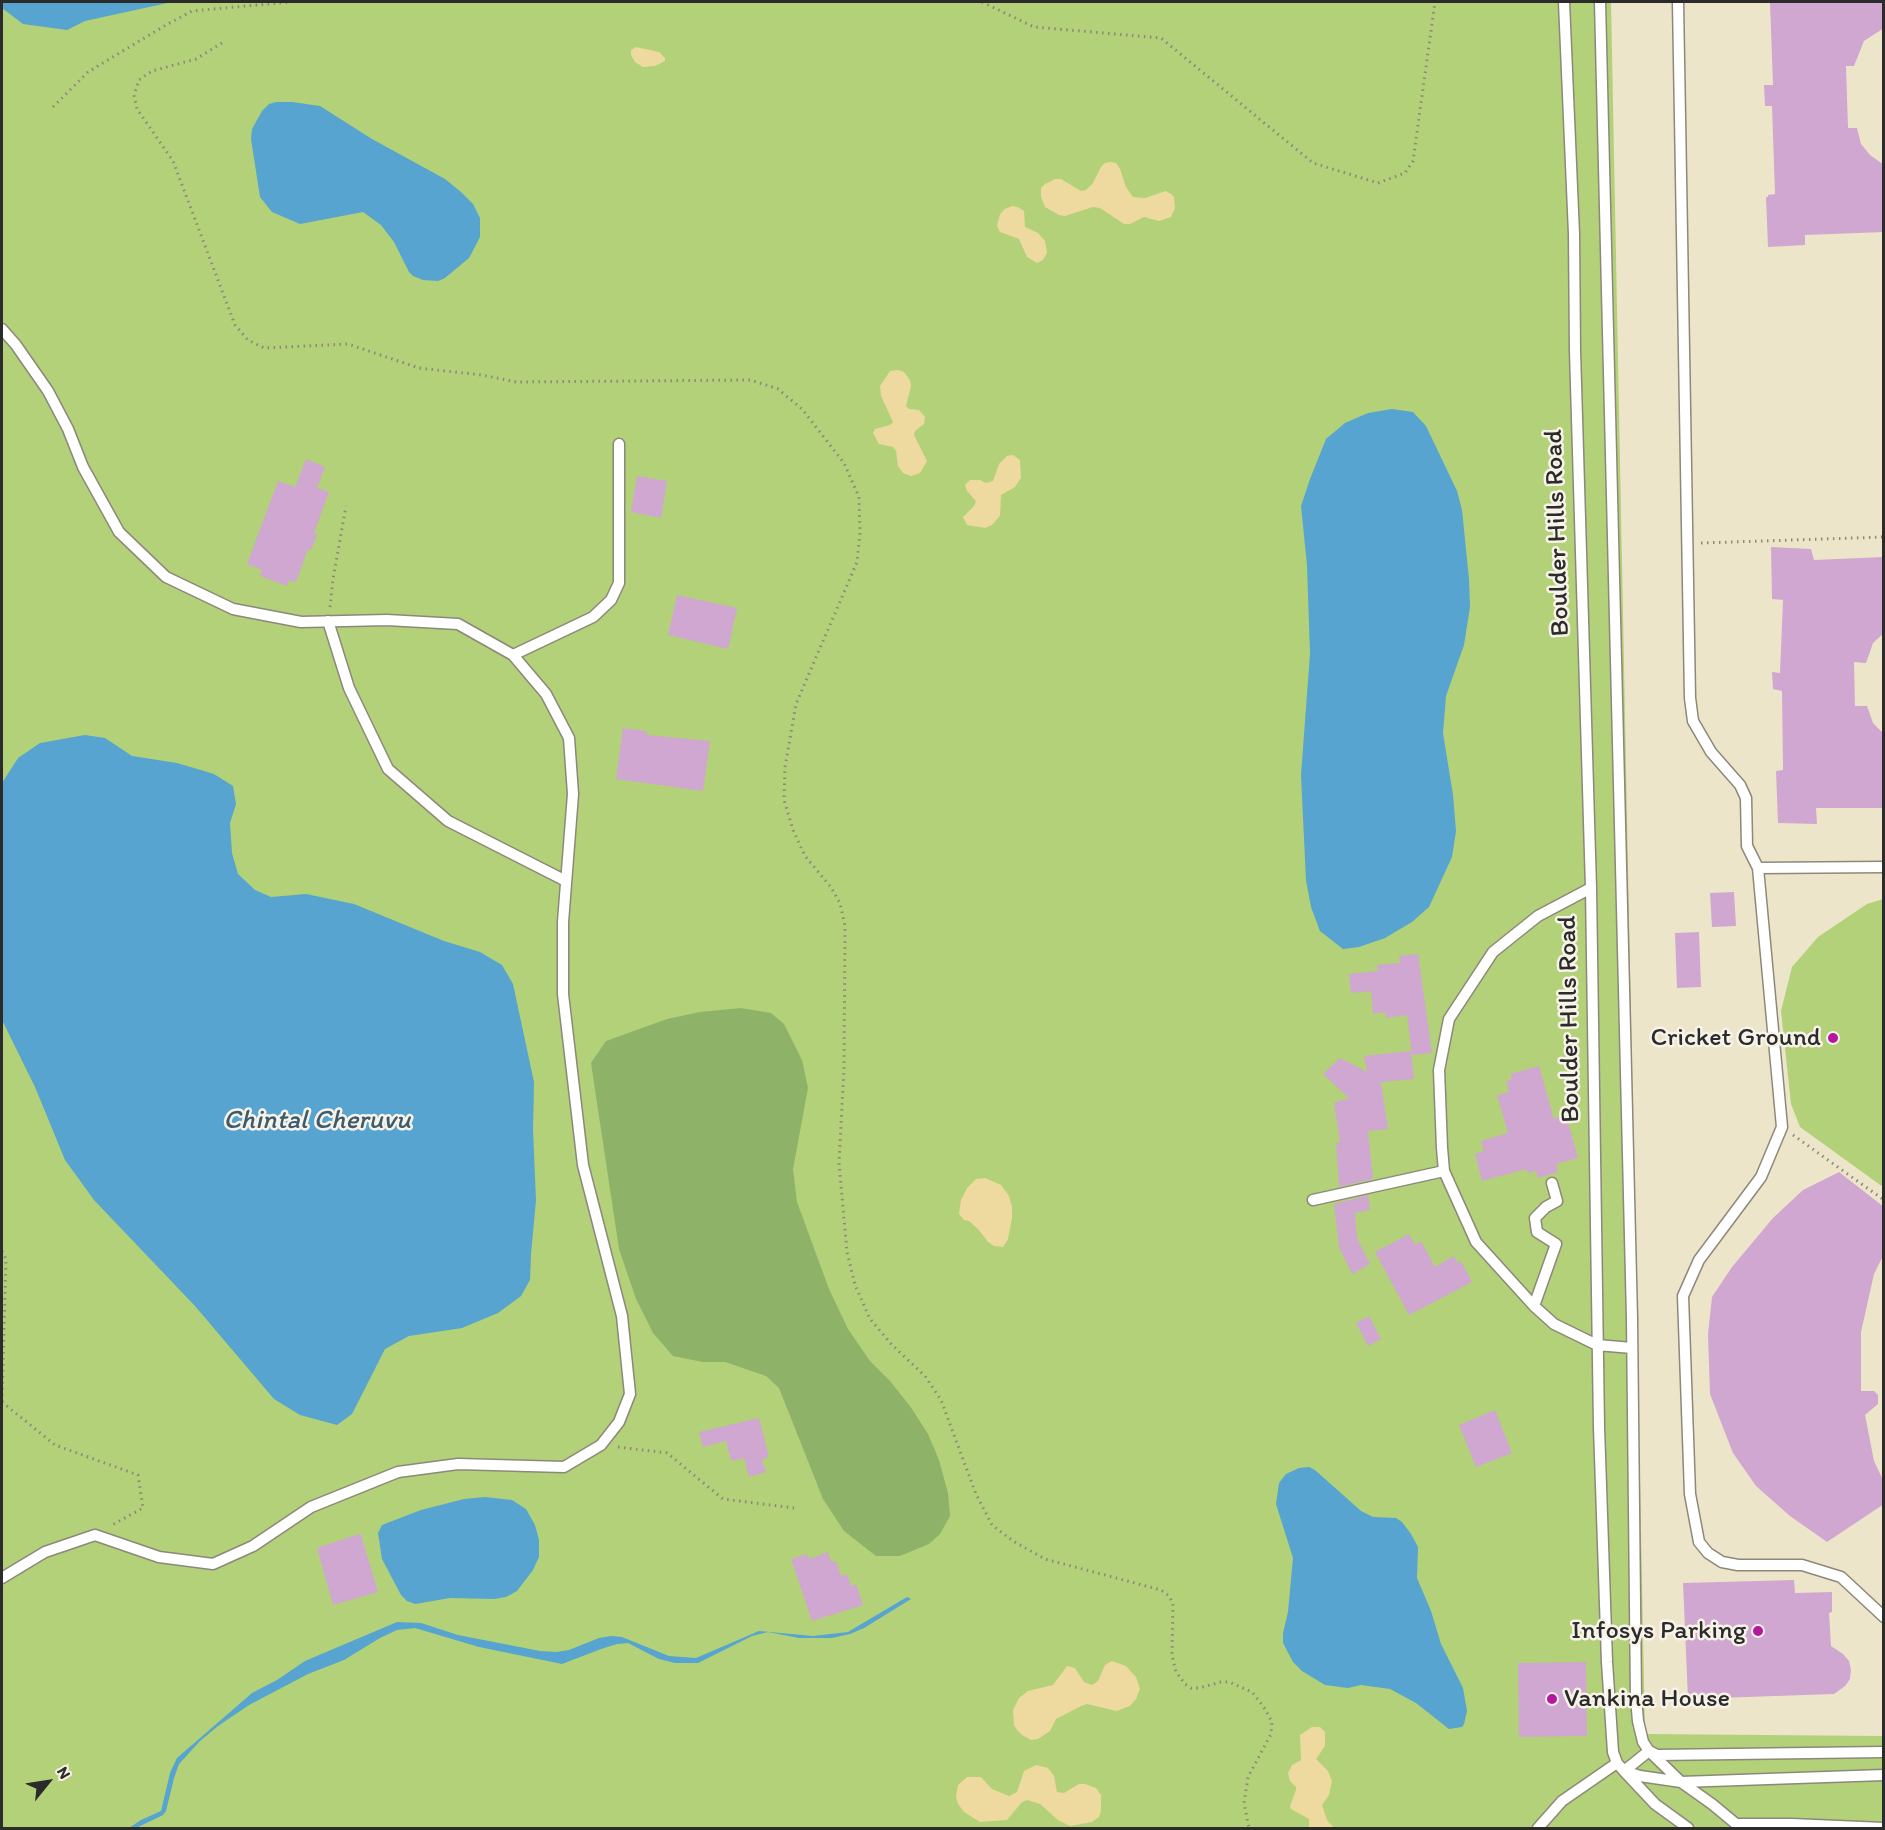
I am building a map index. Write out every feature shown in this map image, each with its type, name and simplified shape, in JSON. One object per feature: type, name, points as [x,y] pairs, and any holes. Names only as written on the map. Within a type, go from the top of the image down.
[{"type":"lane","name":"Boulder Hills Road","points":[[1564,2],[1574,234],[1575,351],[1590,888],[1597,1345],[1607,1662],[1611,1743],[1621,1767]]},
{"type":"lane","name":"Boulder Hills Road","points":[[1600,2],[1632,1348],[1636,1699],[1642,1742],[1649,1751]]},
{"type":"lane","points":[[1678,2],[1690,698],[1693,721],[1711,752],[1740,785],[1746,798],[1747,846],[1758,868],[1782,1127],[1761,1176],[1699,1260],[1683,1296],[1690,1494],[1699,1542],[1708,1553],[1722,1562],[1738,1565],[1802,1565],[1841,1577],[1884,1617]]},
{"type":"lane","points":[[2,329],[48,391],[68,429],[83,468],[119,532],[166,577],[233,609],[301,622],[387,620],[458,624],[513,655],[546,694],[569,738],[573,794],[563,922],[563,994],[583,1166],[622,1316],[630,1394],[619,1422],[601,1444],[564,1467],[458,1464],[398,1472],[311,1507],[253,1546],[213,1564],[159,1557],[94,1535],[45,1552],[2,1578]]},
{"type":"lane","points":[[513,655],[593,617],[611,600],[619,583],[619,444]]},
{"type":"lane","points":[[328,621],[349,688],[388,769],[448,821],[566,881]]},
{"type":"lane","points":[[1758,868],[1884,867]]},
{"type":"lane","points":[[1590,888],[1538,916],[1492,952],[1449,1019],[1439,1070],[1444,1171],[1476,1242],[1534,1306],[1554,1324],[1597,1345],[1632,1348]]},
{"type":"lane","points":[[1313,1200],[1444,1171]]},
{"type":"lane","points":[[1534,1306],[1556,1244],[1537,1232],[1535,1218],[1546,1207],[1557,1201],[1552,1183]]},
{"type":"lane","points":[[1538,1828],[1562,1800],[1649,1751]]},
{"type":"lane","points":[[1649,1751],[1657,1755],[1884,1752]]},
{"type":"lane","points":[[1649,1751],[1681,1782],[1740,1826],[1884,1828]]},
{"type":"lane","points":[[1621,1767],[1640,1776],[1681,1782],[1884,1775]]},
{"type":"lane","points":[[1621,1767],[1655,1804],[1688,1828]]},
{"type":"path","points":[[53,107],[88,72],[192,11],[290,2]]},
{"type":"path","points":[[982,2],[1034,27],[1161,38],[1313,163],[1378,183],[1405,173],[1413,161],[1435,2]]},
{"type":"path","points":[[222,42],[196,59],[152,71],[140,80],[134,95],[138,109],[173,162],[236,325],[248,340],[264,348],[348,344],[419,368],[482,375],[516,382],[751,380],[778,389],[802,409],[844,463],[859,497],[860,533],[857,562],[796,704],[785,767],[784,800],[793,830],[805,856],[830,886],[840,903],[845,926],[844,1068],[839,1163],[847,1252],[855,1286],[870,1319],[892,1345],[925,1376],[941,1400],[976,1494],[992,1525],[1013,1541],[1045,1559],[1161,1590],[1169,1596],[1173,1604],[1172,1655],[1176,1672],[1185,1684],[1191,1688],[1199,1688],[1229,1682],[1252,1692],[1265,1709],[1272,1722],[1271,1734],[1248,1777],[1244,1803],[1249,1828]]},
{"type":"path","points":[[328,621],[346,506]]},
{"type":"path","points":[[1688,544],[1884,537]]},
{"type":"path","points":[[1782,1127],[1884,1200]]},
{"type":"path","points":[[2,1251],[6,1259],[2,1402],[55,1445],[138,1475],[143,1508],[94,1535]]},
{"type":"path","points":[[601,1444],[667,1453],[723,1499],[794,1508]]},
{"type":"green space","points":[[2,2],[1611,2],[1645,1734],[1883,1736],[1883,1828],[2,1828]]},
{"type":"green space","name":"Cricket Ground","points":[[1884,899],[1883,1187],[1800,1127],[1791,1104],[1781,1011],[1792,967],[1818,937],[1867,904]]},
{"type":"green space","points":[[741,1008],[771,1013],[784,1024],[802,1060],[808,1088],[793,1169],[797,1202],[829,1289],[848,1329],[870,1361],[910,1406],[928,1434],[939,1460],[948,1493],[950,1516],[940,1534],[929,1544],[900,1556],[876,1556],[844,1531],[823,1499],[779,1388],[766,1376],[725,1362],[703,1362],[673,1356],[653,1333],[636,1299],[619,1249],[591,1063],[606,1041],[667,1019],[700,1012]]},
{"type":"sand","points":[[636,47],[659,52],[665,61],[655,66],[643,67],[635,62],[631,55],[631,50]]},
{"type":"sand","points":[[1110,162],[1116,163],[1120,169],[1126,187],[1133,197],[1145,198],[1166,191],[1171,194],[1174,197],[1175,208],[1171,217],[1159,221],[1144,217],[1130,224],[1124,224],[1100,208],[1093,207],[1065,216],[1045,207],[1041,197],[1041,188],[1045,184],[1061,179],[1081,191],[1086,190],[1093,183],[1101,167]]},
{"type":"sand","points":[[1012,206],[1024,211],[1025,227],[1038,233],[1045,241],[1047,253],[1043,260],[1037,263],[1027,257],[1019,239],[1000,232],[997,226],[1000,214]]},
{"type":"sand","points":[[890,371],[904,372],[910,380],[911,386],[906,406],[909,409],[919,410],[925,417],[924,424],[915,431],[914,435],[927,461],[920,473],[911,476],[903,473],[898,466],[896,451],[893,447],[879,444],[873,433],[875,429],[893,422],[881,396],[880,386]]},
{"type":"sand","points":[[1013,455],[1020,460],[1021,478],[1015,487],[1001,495],[1000,516],[992,525],[985,528],[967,525],[963,517],[976,501],[965,485],[970,480],[980,480],[986,483],[993,481],[999,464],[1007,456]]},
{"type":"sand","points":[[985,1178],[1001,1185],[1009,1196],[1012,1207],[1008,1239],[1003,1247],[994,1246],[988,1242],[978,1229],[959,1214],[961,1200],[967,1188],[976,1179]]},
{"type":"sand","points":[[1112,1661],[1126,1666],[1136,1677],[1140,1689],[1130,1706],[1117,1711],[1087,1704],[1081,1706],[1056,1719],[1050,1731],[1038,1739],[1031,1740],[1017,1730],[1014,1725],[1013,1710],[1019,1698],[1028,1691],[1053,1685],[1067,1666],[1075,1668],[1084,1682],[1092,1685],[1098,1681],[1105,1665]]},
{"type":"sand","points":[[1312,1727],[1320,1727],[1325,1732],[1325,1746],[1316,1759],[1328,1771],[1332,1781],[1329,1795],[1322,1805],[1327,1820],[1334,1828],[1309,1828],[1309,1819],[1291,1809],[1290,1806],[1296,1787],[1290,1781],[1288,1773],[1292,1765],[1301,1760],[1300,1735]]},
{"type":"sand","points":[[1036,1765],[1048,1768],[1054,1776],[1057,1792],[1064,1793],[1079,1784],[1096,1788],[1101,1795],[1099,1817],[1092,1822],[1070,1826],[1058,1820],[1040,1804],[1027,1800],[1022,1802],[1007,1820],[980,1822],[964,1812],[958,1804],[956,1796],[958,1785],[967,1777],[981,1777],[992,1789],[1009,1796],[1017,1792],[1024,1771]]},
{"type":"water","points":[[2,2],[172,2],[85,21],[67,30],[23,24],[2,8]]},
{"type":"water","points":[[276,102],[320,106],[372,139],[445,179],[473,204],[480,218],[480,237],[469,258],[445,278],[438,281],[423,280],[409,272],[394,242],[381,225],[363,212],[300,224],[272,212],[260,197],[251,139],[252,129],[262,111],[269,104]]},
{"type":"water","points":[[1392,409],[1413,412],[1426,426],[1457,491],[1462,510],[1470,607],[1464,645],[1446,696],[1443,733],[1456,831],[1452,857],[1429,907],[1412,922],[1385,938],[1359,947],[1343,949],[1320,931],[1311,907],[1306,880],[1301,775],[1310,654],[1307,565],[1301,506],[1326,439],[1345,423],[1368,413]]},
{"type":"water","name":"Chintal Cheruvu","points":[[85,735],[105,738],[132,756],[177,763],[214,774],[233,786],[236,804],[230,823],[232,853],[238,874],[255,890],[271,897],[306,894],[354,904],[444,941],[480,952],[502,965],[513,984],[534,1082],[533,1130],[536,1200],[530,1280],[521,1296],[498,1313],[462,1328],[409,1336],[385,1349],[352,1414],[337,1425],[300,1415],[274,1399],[195,1306],[94,1200],[65,1160],[35,1087],[2,1020],[2,783],[18,758],[40,743]]},
{"type":"water","points":[[1309,1467],[1361,1511],[1373,1517],[1396,1518],[1411,1534],[1418,1547],[1417,1578],[1431,1611],[1441,1644],[1463,1688],[1467,1711],[1462,1727],[1449,1729],[1416,1703],[1390,1689],[1361,1685],[1348,1688],[1325,1685],[1302,1671],[1293,1662],[1283,1643],[1283,1633],[1288,1612],[1293,1558],[1276,1504],[1279,1483],[1286,1474],[1299,1468]]},
{"type":"water","points":[[485,1497],[512,1500],[526,1509],[535,1525],[539,1540],[539,1557],[533,1570],[517,1591],[506,1597],[450,1598],[415,1604],[407,1601],[401,1595],[382,1559],[378,1533],[382,1525],[421,1510],[464,1499]]},
{"type":"water","points":[[907,1597],[911,1599],[850,1634],[832,1638],[799,1638],[768,1632],[752,1636],[698,1663],[675,1663],[659,1659],[628,1643],[601,1649],[562,1664],[479,1647],[415,1628],[397,1630],[344,1660],[308,1674],[249,1705],[218,1726],[200,1741],[179,1764],[163,1815],[136,1828],[129,1828],[161,1811],[170,1773],[177,1758],[252,1693],[305,1661],[397,1622],[421,1623],[458,1635],[540,1651],[569,1650],[599,1638],[622,1637],[669,1656],[696,1658],[759,1631],[813,1636],[848,1632]]},
{"type":"building","points":[[1770,2],[1884,2],[1884,28],[1864,41],[1854,66],[1846,66],[1848,128],[1857,128],[1861,144],[1870,155],[1884,165],[1884,232],[1805,235],[1805,245],[1768,247],[1766,197],[1775,194],[1772,106],[1765,106],[1764,85],[1773,85]]},
{"type":"building","points":[[306,459],[325,467],[317,488],[329,492],[314,533],[317,534],[311,550],[308,549],[296,582],[289,580],[287,586],[260,576],[262,570],[247,564],[278,481],[295,487]]},
{"type":"building","points":[[637,476],[667,481],[661,518],[631,512]]},
{"type":"building","points":[[1771,547],[1811,549],[1814,560],[1884,557],[1884,633],[1873,643],[1866,663],[1854,662],[1855,706],[1867,706],[1873,723],[1884,734],[1884,808],[1816,808],[1817,824],[1778,823],[1776,771],[1783,770],[1782,691],[1773,689],[1772,672],[1780,673],[1783,600],[1772,599]]},
{"type":"building","points":[[677,595],[737,608],[728,649],[668,635]]},
{"type":"building","points":[[623,728],[647,731],[646,735],[710,741],[703,791],[616,779]]},
{"type":"building","points":[[1734,892],[1736,926],[1712,927],[1710,893]]},
{"type":"building","points":[[1699,932],[1701,987],[1677,988],[1675,933]]},
{"type":"building","points":[[1418,954],[1432,1053],[1412,1055],[1407,1015],[1386,1018],[1385,1012],[1373,1014],[1371,991],[1351,993],[1349,974],[1378,971],[1377,965],[1400,963],[1399,956]]},
{"type":"building","points":[[1411,1051],[1414,1079],[1381,1082],[1388,1129],[1368,1131],[1373,1179],[1339,1187],[1336,1143],[1340,1142],[1334,1103],[1349,1098],[1323,1074],[1340,1058],[1367,1072],[1364,1056]]},
{"type":"building","points":[[1539,1066],[1554,1119],[1566,1115],[1578,1158],[1556,1164],[1558,1172],[1538,1178],[1536,1171],[1528,1173],[1526,1169],[1482,1181],[1475,1154],[1484,1151],[1481,1141],[1508,1133],[1497,1095],[1509,1092],[1506,1081],[1512,1079],[1510,1074]]},
{"type":"building","points":[[1839,1172],[1884,1207],[1884,1254],[1874,1274],[1861,1332],[1861,1391],[1874,1391],[1878,1395],[1878,1404],[1865,1415],[1874,1461],[1884,1482],[1884,1504],[1827,1542],[1790,1516],[1756,1486],[1733,1453],[1710,1394],[1708,1334],[1712,1297],[1732,1267],[1773,1218],[1803,1190]]},
{"type":"building","points":[[1368,1195],[1370,1210],[1355,1213],[1357,1238],[1370,1264],[1352,1274],[1339,1247],[1334,1204]]},
{"type":"building","points":[[1409,1234],[1415,1245],[1421,1241],[1435,1267],[1454,1256],[1457,1263],[1461,1261],[1472,1282],[1409,1315],[1375,1252]]},
{"type":"building","points":[[1369,1316],[1381,1339],[1368,1346],[1356,1323]]},
{"type":"building","points":[[1495,1410],[1512,1453],[1476,1467],[1459,1425]]},
{"type":"building","points":[[759,1418],[769,1457],[762,1459],[766,1472],[749,1477],[744,1458],[731,1461],[726,1441],[703,1447],[699,1432]]},
{"type":"building","points":[[359,1534],[378,1592],[333,1605],[317,1548]]},
{"type":"building","points":[[828,1552],[831,1562],[836,1561],[841,1576],[847,1574],[851,1586],[856,1584],[863,1605],[812,1621],[791,1559],[807,1554],[809,1559]]},
{"type":"building","name":"Infosys Parking","points":[[1794,1580],[1795,1593],[1832,1592],[1832,1612],[1829,1613],[1831,1646],[1849,1661],[1850,1679],[1845,1686],[1834,1694],[1688,1699],[1683,1583]]},
{"type":"building","name":"Vankina House","points":[[1586,1662],[1587,1736],[1519,1737],[1518,1663]]},
{"type":"place","name":"Cricket Ground","points":[[1833,1038]]},
{"type":"place","name":"Infosys Parking","points":[[1758,1631]]},
{"type":"place","name":"Vankina House","points":[[1552,1699]]}]
